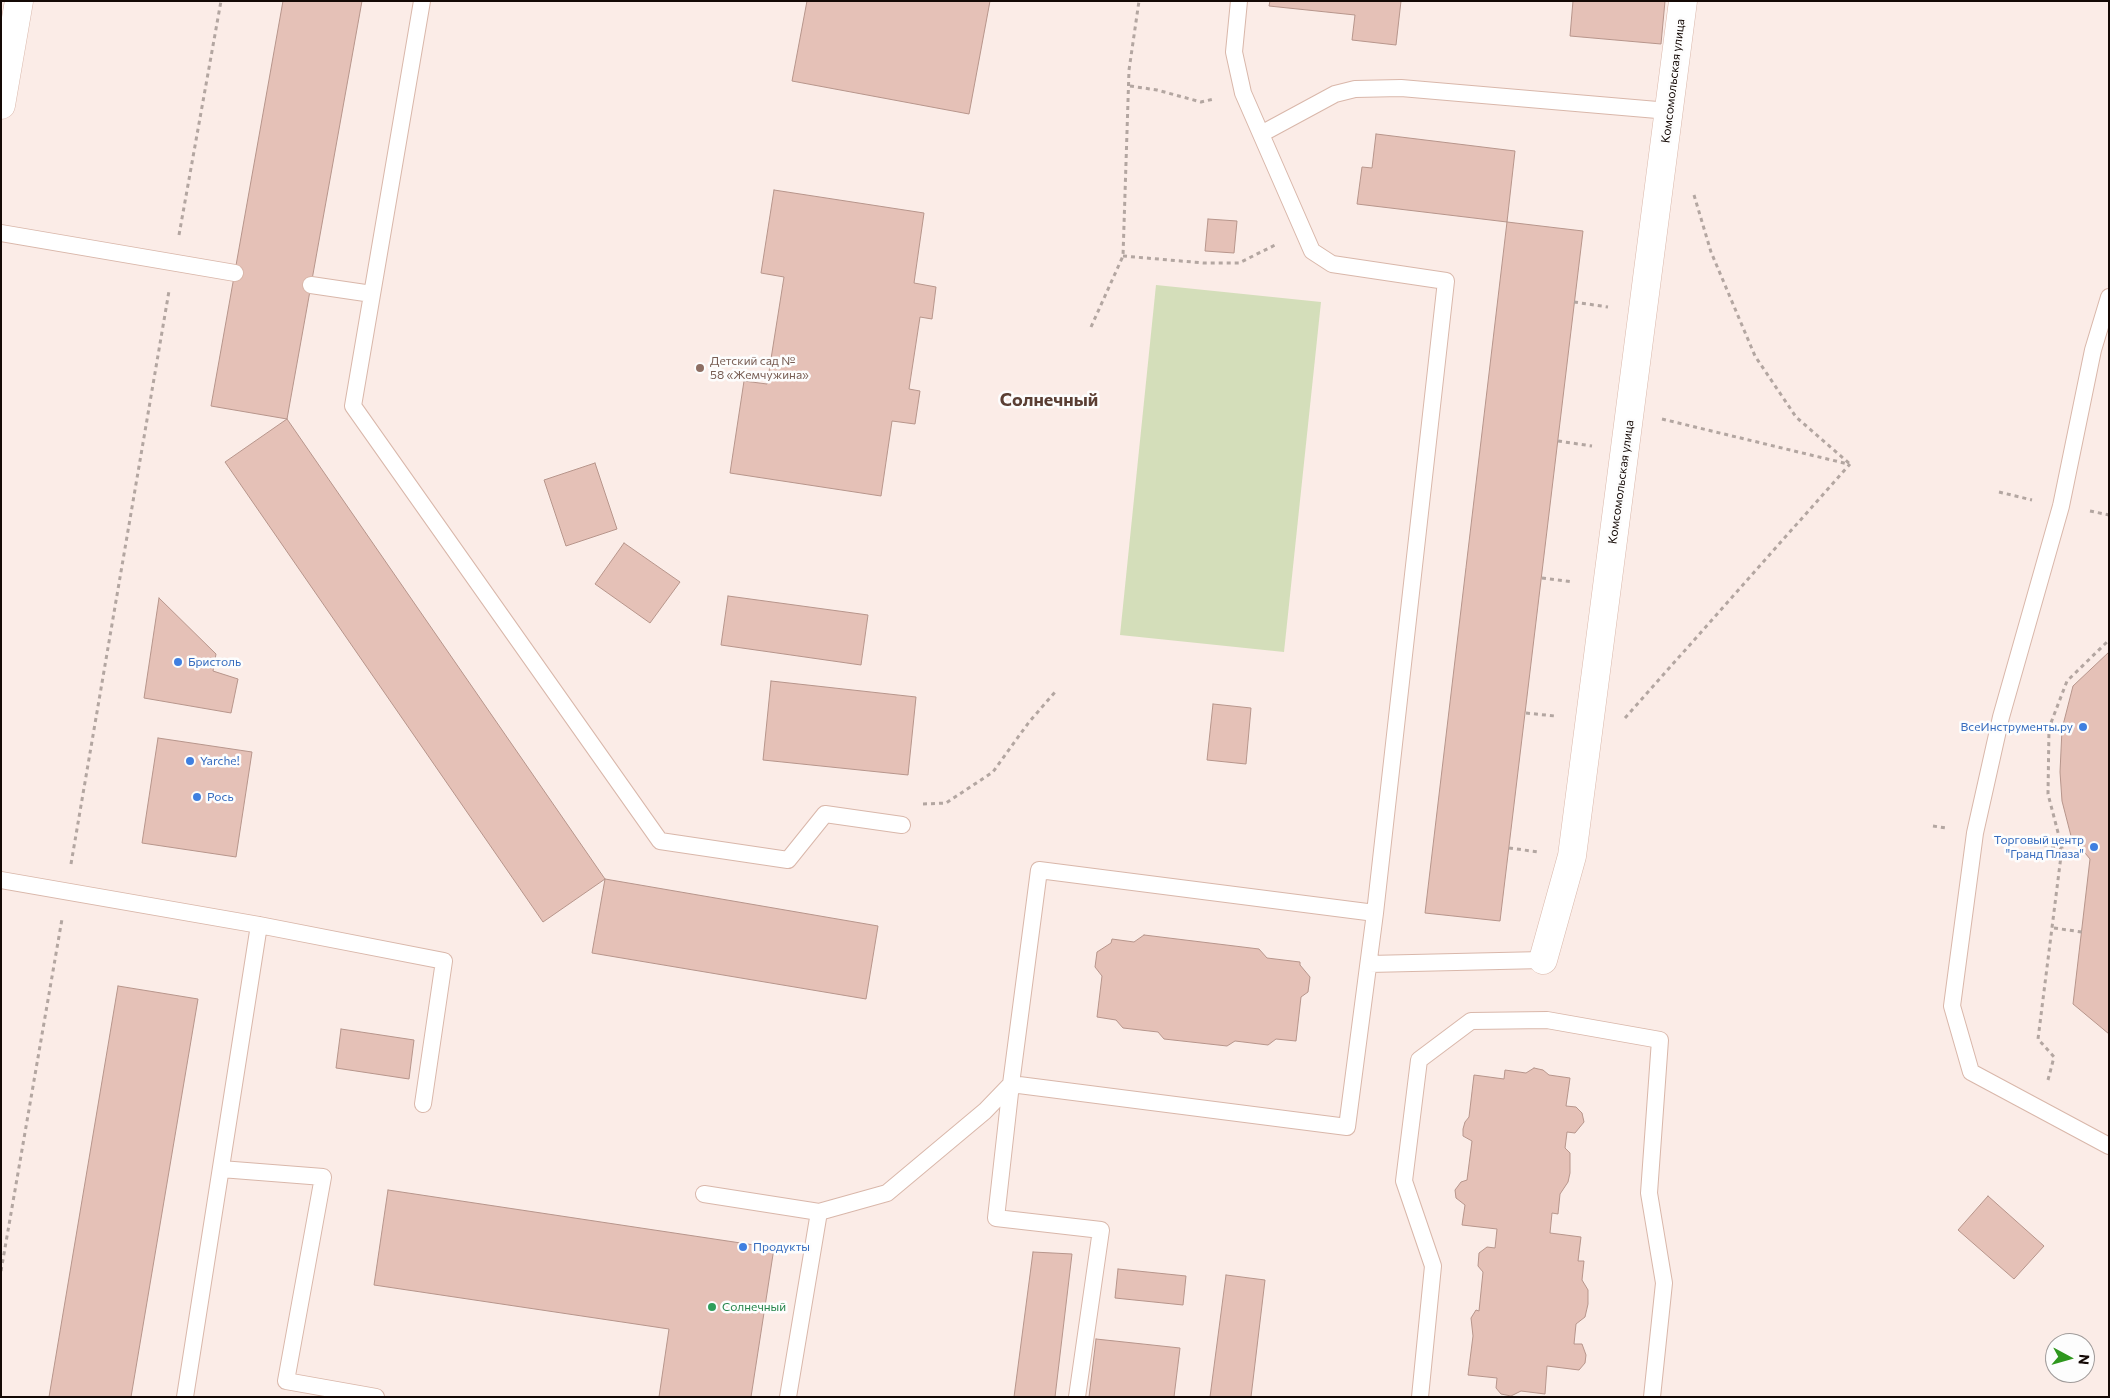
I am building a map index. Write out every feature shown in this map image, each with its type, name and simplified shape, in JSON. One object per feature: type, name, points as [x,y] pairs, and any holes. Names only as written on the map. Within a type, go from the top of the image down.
[{"type":"street","points":[[1,105],[19,1]]},
{"type":"street","name":"Комсомольская улица","points":[[1543,960],[1572,856],[1683,1]]},
{"type":"lane","points":[[422,1],[353,406],[660,841],[788,860],[825,814],[902,825]]},
{"type":"lane","points":[[1011,1084],[1347,1127],[1375,913],[1446,281],[1332,264],[1312,251],[1243,92],[1234,52],[1239,1]]},
{"type":"lane","points":[[1261,134],[1335,94],[1355,89],[1400,88],[1670,111]]},
{"type":"lane","points":[[1,233],[234,273]]},
{"type":"lane","points":[[311,285],[372,294]]},
{"type":"lane","points":[[2109,297],[2094,350],[2061,506],[2001,717],[1979,814],[1952,1006],[1971,1072],[2109,1146]]},
{"type":"lane","points":[[1078,1397],[1101,1230],[996,1218],[1011,1084],[1039,870],[1375,913]]},
{"type":"lane","points":[[1,880],[259,925],[444,961],[423,1104]]},
{"type":"lane","points":[[185,1397],[259,925]]},
{"type":"lane","points":[[1368,964],[1543,960]]},
{"type":"lane","points":[[1420,1397],[1433,1266],[1404,1181],[1419,1060],[1471,1021],[1547,1020],[1660,1040],[1649,1194],[1664,1283],[1652,1397]]},
{"type":"lane","points":[[704,1194],[819,1212],[887,1193],[985,1112],[1011,1084]]},
{"type":"lane","points":[[221,1169],[323,1177],[286,1381],[376,1397]]},
{"type":"lane","points":[[788,1397],[819,1212]]},
{"type":"path","points":[[1,1271],[174,263],[222,1]]},
{"type":"path","points":[[1091,326],[1123,256],[1130,86],[1129,70],[1139,1]]},
{"type":"path","points":[[1130,86],[1157,90],[1201,102],[1243,92]]},
{"type":"path","points":[[1692,186],[1712,252],[1755,356],[1796,417],[1850,464]]},
{"type":"path","points":[[1123,256],[1204,264],[1239,263],[1303,230]]},
{"type":"path","points":[[1630,411],[1850,464]]},
{"type":"path","points":[[1623,721],[1850,464]]},
{"type":"path","points":[[2041,1110],[2054,1057],[2038,1039],[2054,928],[2062,848],[2048,794],[2049,728],[2067,681],[2109,640]]},
{"type":"path","points":[[902,825],[918,804],[946,803],[993,772],[1029,722],[1056,691]]},
{"type":"path","points":[[2054,928],[2082,932]]},
{"type":"green space","points":[[1156,285],[1321,302],[1284,652],[1120,635]]},
{"type":"building","points":[[283,1],[362,1],[287,419],[211,406]]},
{"type":"building","points":[[807,1],[990,1],[969,114],[792,81]]},
{"type":"building","points":[[1270,1],[1401,1],[1396,45],[1352,40],[1355,15],[1269,6]]},
{"type":"building","points":[[1573,1],[1665,1],[1661,44],[1570,36]]},
{"type":"building","points":[[1376,134],[1515,151],[1507,222],[1357,204],[1362,167],[1372,168]]},
{"type":"building","points":[[774,190],[924,213],[914,283],[936,287],[932,319],[920,317],[909,389],[920,391],[915,424],[892,421],[881,496],[730,473],[744,381],[767,384],[784,277],[761,273]]},
{"type":"building","points":[[1208,219],[1237,221],[1234,253],[1205,251]]},
{"type":"building","points":[[1507,222],[1583,231],[1500,921],[1425,913]]},
{"type":"building","points":[[287,419],[605,879],[543,922],[225,462]]},
{"type":"building","points":[[595,463],[617,529],[566,546],[544,480]]},
{"type":"building","points":[[624,543],[680,582],[650,623],[595,584]]},
{"type":"building","points":[[728,596],[868,615],[861,665],[721,645]]},
{"type":"building","points":[[159,598],[216,654],[213,671],[238,679],[231,713],[144,698]]},
{"type":"building","name":"Торговый центр \"Гранд Плаза\"","points":[[2109,652],[2109,1034],[2073,1004],[2090,859],[2071,836],[2062,801],[2060,772],[2062,729],[2073,686]]},
{"type":"building","points":[[771,681],[916,697],[908,775],[763,760]]},
{"type":"building","points":[[1213,704],[1251,708],[1246,764],[1207,760]]},
{"type":"building","name":"Рось","points":[[158,738],[252,752],[236,857],[142,843]]},
{"type":"building","points":[[605,879],[878,926],[866,999],[592,953]]},
{"type":"building","points":[[1144,935],[1259,949],[1267,958],[1300,962],[1300,965],[1310,977],[1308,992],[1301,997],[1296,1041],[1276,1039],[1268,1045],[1235,1041],[1227,1046],[1164,1039],[1158,1032],[1123,1028],[1116,1020],[1097,1017],[1102,976],[1095,967],[1097,952],[1111,943],[1112,939],[1134,942]]},
{"type":"building","points":[[118,986],[198,999],[131,1397],[49,1397]]},
{"type":"building","points":[[341,1029],[414,1040],[409,1079],[336,1068]]},
{"type":"building","points":[[1534,1068],[1543,1070],[1549,1075],[1570,1078],[1566,1106],[1576,1107],[1582,1113],[1584,1122],[1575,1133],[1567,1132],[1565,1148],[1570,1153],[1570,1173],[1568,1182],[1560,1194],[1558,1214],[1552,1213],[1550,1233],[1581,1237],[1578,1261],[1584,1261],[1582,1280],[1588,1290],[1588,1304],[1585,1317],[1576,1324],[1574,1344],[1582,1344],[1586,1355],[1585,1363],[1579,1370],[1547,1366],[1545,1394],[1521,1391],[1511,1396],[1501,1394],[1496,1388],[1497,1378],[1468,1375],[1473,1336],[1471,1318],[1476,1310],[1479,1311],[1483,1272],[1478,1266],[1479,1253],[1487,1247],[1495,1248],[1497,1229],[1462,1225],[1465,1205],[1456,1198],[1455,1190],[1461,1182],[1467,1180],[1472,1141],[1463,1136],[1463,1129],[1469,1117],[1474,1075],[1504,1079],[1505,1070],[1526,1073]]},
{"type":"building","points":[[388,1190],[774,1248],[751,1397],[659,1397],[669,1329],[374,1285]]},
{"type":"building","points":[[1988,1196],[2044,1246],[2014,1279],[1958,1230]]},
{"type":"building","points":[[1033,1252],[1072,1254],[1055,1397],[1014,1397]]},
{"type":"building","points":[[1118,1269],[1186,1276],[1183,1305],[1115,1298]]},
{"type":"building","points":[[1226,1275],[1265,1280],[1251,1397],[1210,1397]]},
{"type":"building","points":[[1096,1339],[1180,1348],[1174,1397],[1089,1397]]},
{"type":"place","name":"Детский сад № 58 «Жемчужина»","points":[[700,368]]},
{"type":"place","name":"Бристоль","points":[[178,662]]},
{"type":"place","name":"ВсеИнструменты.ру","points":[[2083,727]]},
{"type":"place","name":"Yarche!","points":[[190,761]]},
{"type":"place","name":"Рось","points":[[197,797]]},
{"type":"place","name":"Торговый центр \"Гранд Плаза\"","points":[[2094,847]]},
{"type":"place","name":"Продукты","points":[[743,1247]]},
{"type":"place","name":"Солнечный","points":[[712,1307]]},
{"type":"district","name":"Солнечный","points":[[1049,400]]}]
